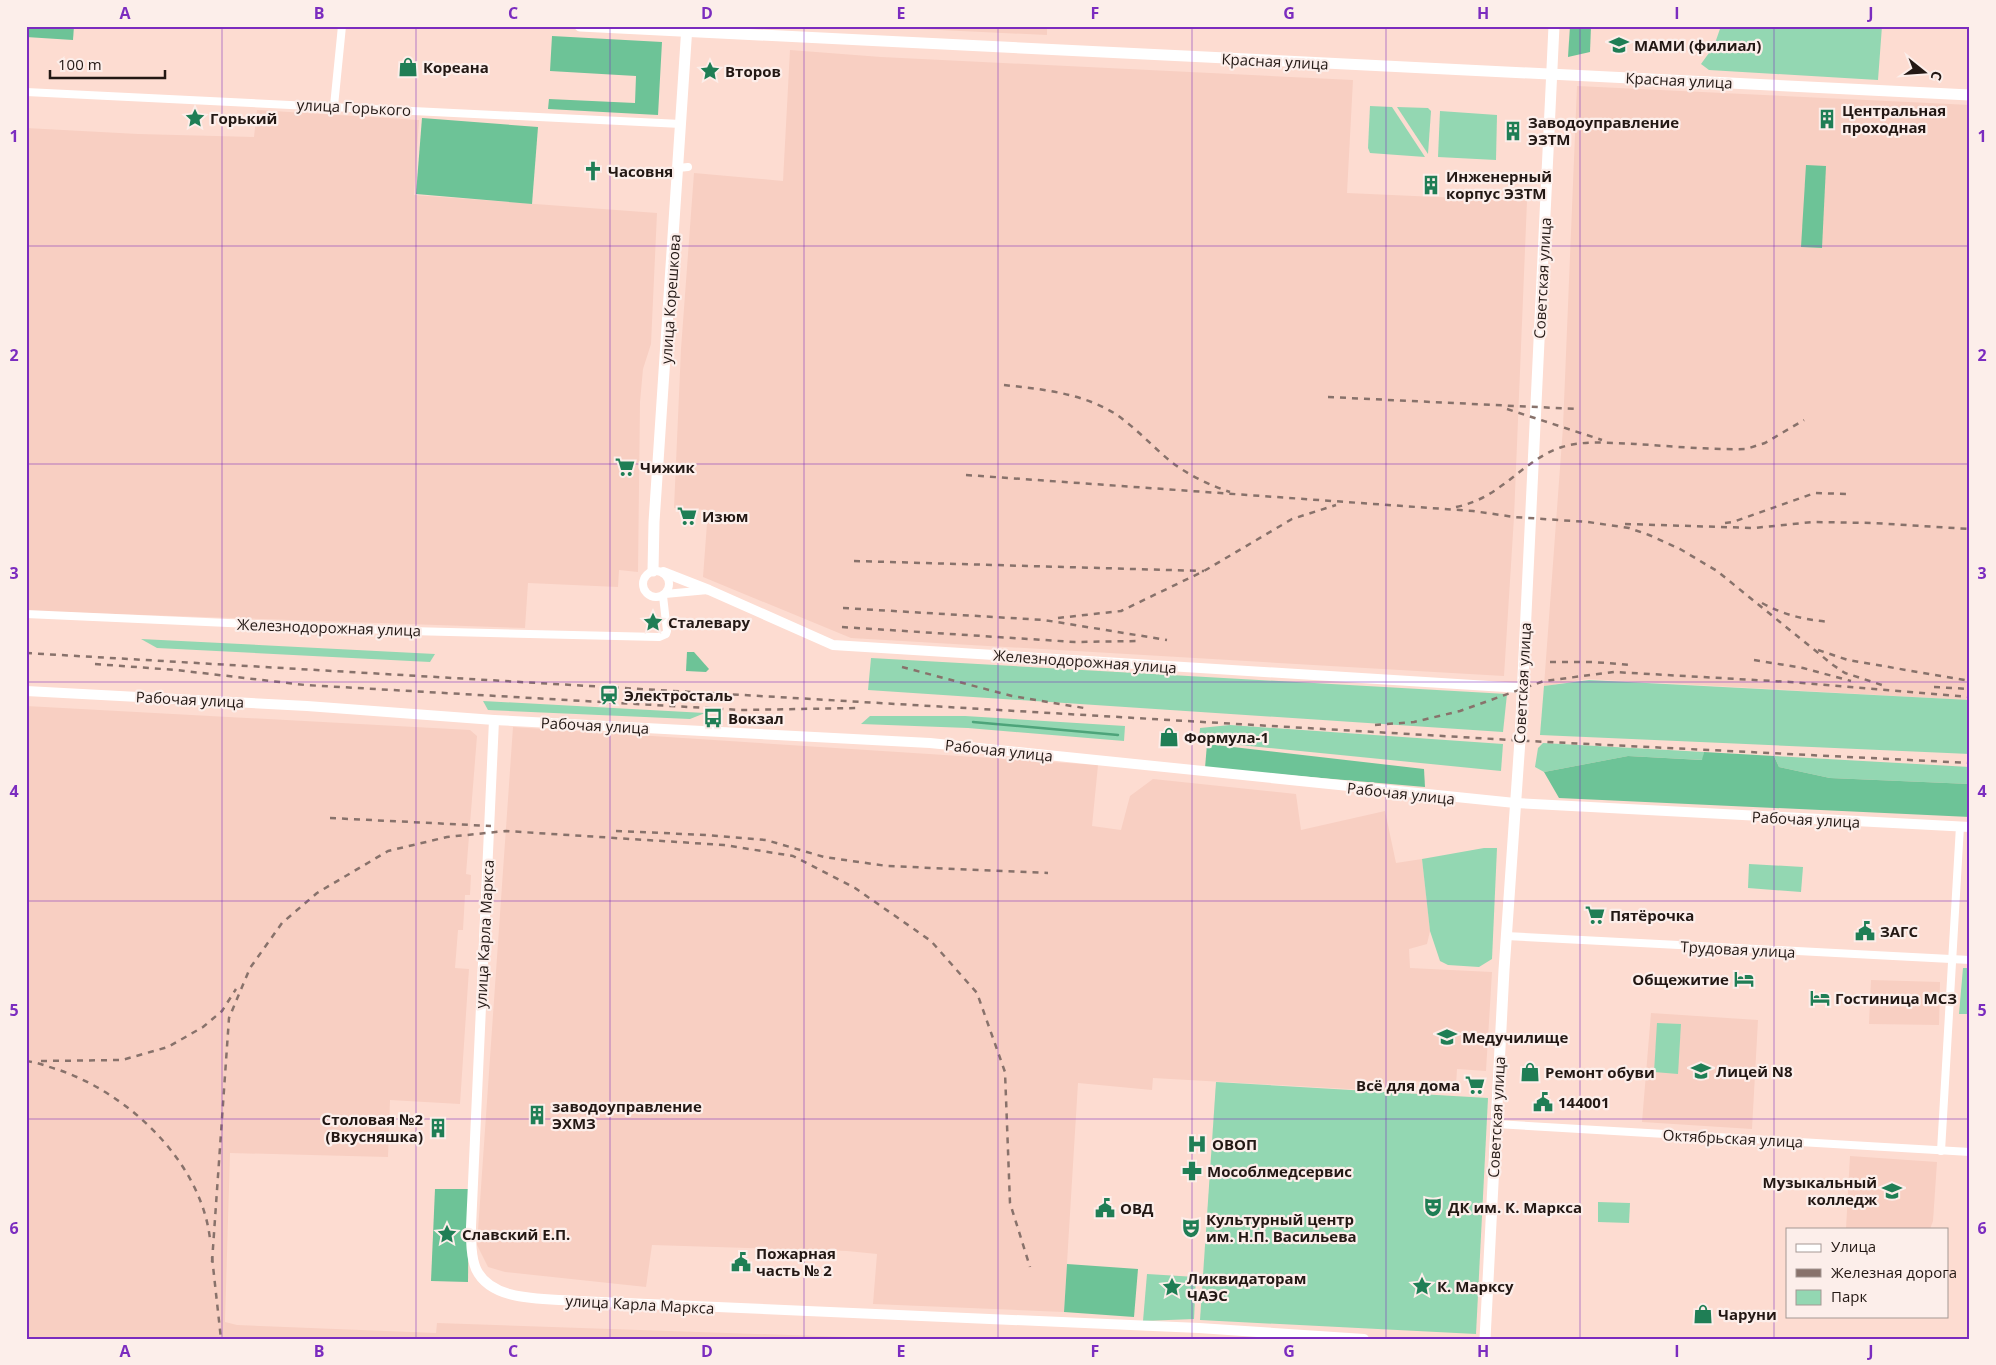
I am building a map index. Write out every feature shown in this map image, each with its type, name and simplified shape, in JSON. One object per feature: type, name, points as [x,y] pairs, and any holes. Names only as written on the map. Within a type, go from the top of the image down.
[{"type":"main road","name":"Красная улица","points":[[580,26],[687,29],[1970,95]]},
{"type":"main road","name":"Советская улица","points":[[1485,1339],[1506,936],[1515,803],[1554,26]]},
{"type":"main road","name":"улица Корешкова","points":[[658,572],[683,167],[681,124],[687,29]]},
{"type":"street","points":[[334,106],[342,26]]},
{"type":"street","name":"улица Горького","points":[[26,92],[681,124]]},
{"type":"street","points":[[664,595],[670,584],[668,577],[658,572],[644,578],[644,589],[652,596],[664,595],[709,590]]},
{"type":"street","name":"Железнодорожная улица","points":[[658,572],[709,590],[833,645],[1521,688]]},
{"type":"street","name":"Железнодорожная улица","points":[[26,614],[409,631],[658,637],[666,634],[664,595]]},
{"type":"street","name":"Рабочая улица","points":[[26,691],[307,706],[494,720],[930,743],[1515,803],[1965,826]]},
{"type":"street","name":"улица Карла Маркса","points":[[494,720],[471,1243],[477,1270],[497,1290],[510,1294],[578,1301],[1199,1328],[1364,1339]]},
{"type":"street","points":[[1941,1150],[1953,959],[1965,826]]},
{"type":"street","name":"Трудовая улица","points":[[1506,936],[1970,960]]},
{"type":"street","name":"Октябрьская улица","points":[[1496,1124],[1970,1152]]},
{"type":"shaded area","points":[[857,26],[1047,26],[1047,35]]},
{"type":"shaded area","points":[[790,50],[881,57],[1353,80],[1347,193],[1527,201],[1514,517],[1504,676],[851,638],[703,577],[708,510],[674,508],[681,349],[694,173],[783,181]]},
{"type":"shaded area","points":[[1577,86],[1970,105],[1970,700],[1588,679],[1544,686],[1563,427]]},
{"type":"shaded area","points":[[257,110],[419,120],[414,195],[657,213],[651,344],[643,369],[640,402],[638,572],[619,570],[618,587],[528,583],[525,628],[26,611],[26,128],[138,134],[254,137]]},
{"type":"shaded area","points":[[26,706],[470,730],[477,736],[466,874],[471,875],[470,895],[465,895],[463,930],[458,930],[455,968],[469,969],[460,1104],[390,1100],[388,1157],[230,1153],[225,1322],[237,1325],[436,1333],[437,1323],[907,1339],[26,1339]]},
{"type":"shaded area","points":[[513,727],[1098,765],[1092,826],[1121,830],[1130,796],[1153,779],[1296,794],[1301,830],[1385,811],[1396,863],[1422,859],[1430,931],[1427,944],[1409,949],[1410,968],[1492,972],[1486,1071],[1457,1069],[1456,1085],[1403,1080],[1401,1092],[1153,1078],[1152,1090],[1078,1083],[1064,1312],[873,1304],[877,1254],[847,1251],[652,1245],[646,1287],[505,1272],[488,1267],[477,1245]]},
{"type":"shaded area","points":[[1871,980],[1940,982],[1939,1025],[1869,1024]]},
{"type":"shaded area","name":"Лицей N8","points":[[1651,1013],[1758,1020],[1752,1129],[1642,1122]]},
{"type":"shaded area","name":"Музыкальный колледж","points":[[1850,1156],[1937,1162],[1933,1221],[1930,1228],[1846,1228]]},
{"type":"green space","points":[[26,26],[74,26],[73,40],[26,37]]},
{"type":"green space","points":[[1570,26],[1591,26],[1590,52],[1568,57]]},
{"type":"green space","points":[[1721,26],[1882,26],[1878,80],[1709,70],[1701,64],[1714,46]]},
{"type":"green space","points":[[552,36],[662,42],[658,115],[548,109],[549,99],[635,103],[636,76],[550,71]]},
{"type":"green space","points":[[1370,106],[1392,107],[1425,157],[1370,153],[1368,148]]},
{"type":"green space","points":[[1397,107],[1428,108],[1431,111],[1428,154]]},
{"type":"green space","points":[[1440,111],[1497,115],[1496,160],[1438,157]]},
{"type":"green space","points":[[422,118],[538,127],[532,204],[416,194]]},
{"type":"green space","points":[[1806,165],[1826,166],[1822,248],[1801,247]]},
{"type":"green space","points":[[141,639],[435,654],[430,662],[157,648]]},
{"type":"green space","points":[[687,652],[694,652],[709,669],[706,672],[686,671]]},
{"type":"green space","points":[[871,658],[1507,694],[1503,732],[868,690]]},
{"type":"green space","points":[[1589,680],[1970,700],[1970,754],[1540,735],[1544,686]]},
{"type":"green space","points":[[483,701],[705,713],[690,719],[488,710]]},
{"type":"green space","points":[[870,716],[965,716],[1125,726],[1124,741],[968,728],[861,724]]},
{"type":"green space","points":[[1230,725],[1503,744],[1501,771],[1199,741],[1200,728]]},
{"type":"green space","points":[[1543,743],[1704,752],[1703,760],[1628,756],[1544,772],[1535,767],[1538,748]]},
{"type":"green space","points":[[1207,744],[1424,769],[1425,787],[1205,768]]},
{"type":"green space","points":[[1704,752],[1774,756],[1779,767],[1830,778],[1970,784],[1970,817],[1559,798],[1544,772],[1628,756],[1702,760]]},
{"type":"green space","points":[[1774,756],[1970,767],[1970,784],[1830,778],[1779,767]]},
{"type":"green space","points":[[1484,848],[1497,848],[1492,959],[1479,967],[1448,965],[1440,961],[1430,931],[1422,859]]},
{"type":"green space","points":[[1749,864],[1803,867],[1801,892],[1748,888]]},
{"type":"green space","points":[[1963,968],[1970,968],[1970,1014],[1959,1014]]},
{"type":"green space","points":[[1657,1023],[1681,1024],[1678,1074],[1654,1072]]},
{"type":"green space","points":[[1216,1082],[1488,1098],[1476,1334],[1200,1320]]},
{"type":"green space","points":[[435,1189],[469,1189],[468,1282],[431,1281]]},
{"type":"green space","points":[[1598,1202],[1630,1203],[1629,1223],[1598,1222]]},
{"type":"green space","points":[[1067,1264],[1138,1269],[1134,1317],[1064,1312]]},
{"type":"green space","points":[[1147,1274],[1196,1277],[1194,1319],[1143,1321]]},
{"type":"waterway","points":[[973,722],[1118,735]]},
{"type":"railway","points":[[1004,385],[1074,396],[1101,406],[1121,418],[1183,470],[1230,492]]},
{"type":"railway","points":[[1328,397],[1578,409]]},
{"type":"railway","points":[[1507,409],[1602,440]]},
{"type":"railway","points":[[1456,507],[1486,496],[1535,461],[1562,447],[1598,442],[1746,449],[1765,443],[1804,420]]},
{"type":"railway","points":[[966,475],[1473,511],[1514,517],[1588,522],[1629,528],[1680,549],[1717,571],[1833,665],[1845,673],[1882,685]]},
{"type":"railway","points":[[1725,523],[1733,522],[1815,493],[1846,494]]},
{"type":"railway","points":[[1058,618],[1121,611],[1204,571],[1292,519],[1336,505]]},
{"type":"railway","points":[[1625,524],[1754,528],[1813,522],[1873,523],[1970,529]]},
{"type":"railway","points":[[854,561],[1204,571]]},
{"type":"railway","points":[[1762,603],[1778,611],[1795,616],[1830,622]]},
{"type":"railway","points":[[843,608],[1044,620],[1167,640]]},
{"type":"railway","points":[[842,627],[1075,642],[1140,641]]},
{"type":"railway","points":[[1818,650],[1848,660],[1970,681]]},
{"type":"railway","points":[[26,653],[1528,741],[1970,763]]},
{"type":"railway","points":[[1754,660],[1803,668],[1851,681]]},
{"type":"railway","points":[[1550,662],[1593,662],[1632,665]]},
{"type":"railway","points":[[95,664],[176,670],[305,685],[741,710],[858,708]]},
{"type":"railway","points":[[902,667],[1012,696],[1084,708]]},
{"type":"railway","points":[[1375,725],[1414,722],[1460,711],[1544,681],[1614,672],[1790,682],[1970,697]]},
{"type":"railway","points":[[1934,687],[1970,689]]},
{"type":"railway","points":[[330,818],[491,826]]},
{"type":"railway","points":[[212,1262],[229,1018],[250,968],[282,923],[317,893],[388,851],[447,837],[506,831],[724,845],[793,856],[855,888],[931,941],[977,993],[1005,1072],[1010,1203],[1030,1267]]},
{"type":"railway","points":[[616,831],[766,840],[824,857],[887,866],[1048,873]]},
{"type":"railway","points":[[41,1061],[122,1060],[168,1047],[203,1027],[222,1011],[236,989]]},
{"type":"railway","points":[[26,1061],[56,1069],[83,1080],[109,1094],[134,1112],[156,1133],[176,1157],[192,1183],[204,1210],[210,1239]]},
{"type":"railway","points":[[212,1257],[221,1339]]},
{"type":"place","name":"МАМИ (филиал)","points":[[1619,45]]},
{"type":"place","name":"Кореана","points":[[408,67]]},
{"type":"place","name":"Второв","points":[[710,71]]},
{"type":"place","name":"Горький","points":[[195,118]]},
{"type":"place","name":"Центральная проходная","points":[[1827,119]]},
{"type":"place","name":"Заводоуправление ЭЗТМ","points":[[1513,131]]},
{"type":"place","name":"Часовня","points":[[593,171]]},
{"type":"place","name":"Инженерный корпус ЭЗТМ","points":[[1431,185]]},
{"type":"place","name":"Чижик","points":[[625,467]]},
{"type":"place","name":"Изюм","points":[[687,516]]},
{"type":"place","name":"Сталевару","points":[[653,622]]},
{"type":"place","name":"Электросталь","points":[[609,695]]},
{"type":"place","name":"Вокзал","points":[[713,718]]},
{"type":"place","name":"Формула-1","points":[[1169,737]]},
{"type":"place","name":"Пятёрочка","points":[[1595,915]]},
{"type":"place","name":"ЗАГС","points":[[1865,931]]},
{"type":"place","name":"Общежитие","points":[[1744,979]]},
{"type":"place","name":"Гостиница МСЗ","points":[[1820,998]]},
{"type":"place","name":"Медучилище","points":[[1447,1037]]},
{"type":"place","name":"Лицей N8","points":[[1701,1071]]},
{"type":"place","name":"Ремонт обуви","points":[[1530,1072]]},
{"type":"place","name":"Всё для дома","points":[[1475,1085]]},
{"type":"place","name":"144001","points":[[1543,1102]]},
{"type":"place","name":"заводоуправление ЭХМЗ","points":[[537,1115]]},
{"type":"place","name":"Столовая №2 (Вкусняшка)","points":[[438,1128]]},
{"type":"place","name":"ОВОП","points":[[1197,1144]]},
{"type":"place","name":"Мособлмедсервис","points":[[1192,1171]]},
{"type":"place","name":"Музыкальный колледж","points":[[1892,1191]]},
{"type":"place","name":"ДК им. К. Маркса","points":[[1433,1207]]},
{"type":"place","name":"ОВД","points":[[1105,1208]]},
{"type":"place","name":"Культурный центр им. Н.П. Васильева","points":[[1191,1228]]},
{"type":"place","name":"Славский Е.П.","points":[[447,1234]]},
{"type":"place","name":"Пожарная часть № 2","points":[[741,1262]]},
{"type":"place","name":"К. Марксу","points":[[1422,1286]]},
{"type":"place","name":"Ликвидаторам ЧАЭС","points":[[1172,1287]]},
{"type":"place","name":"Чаруни","points":[[1703,1314]]}]
